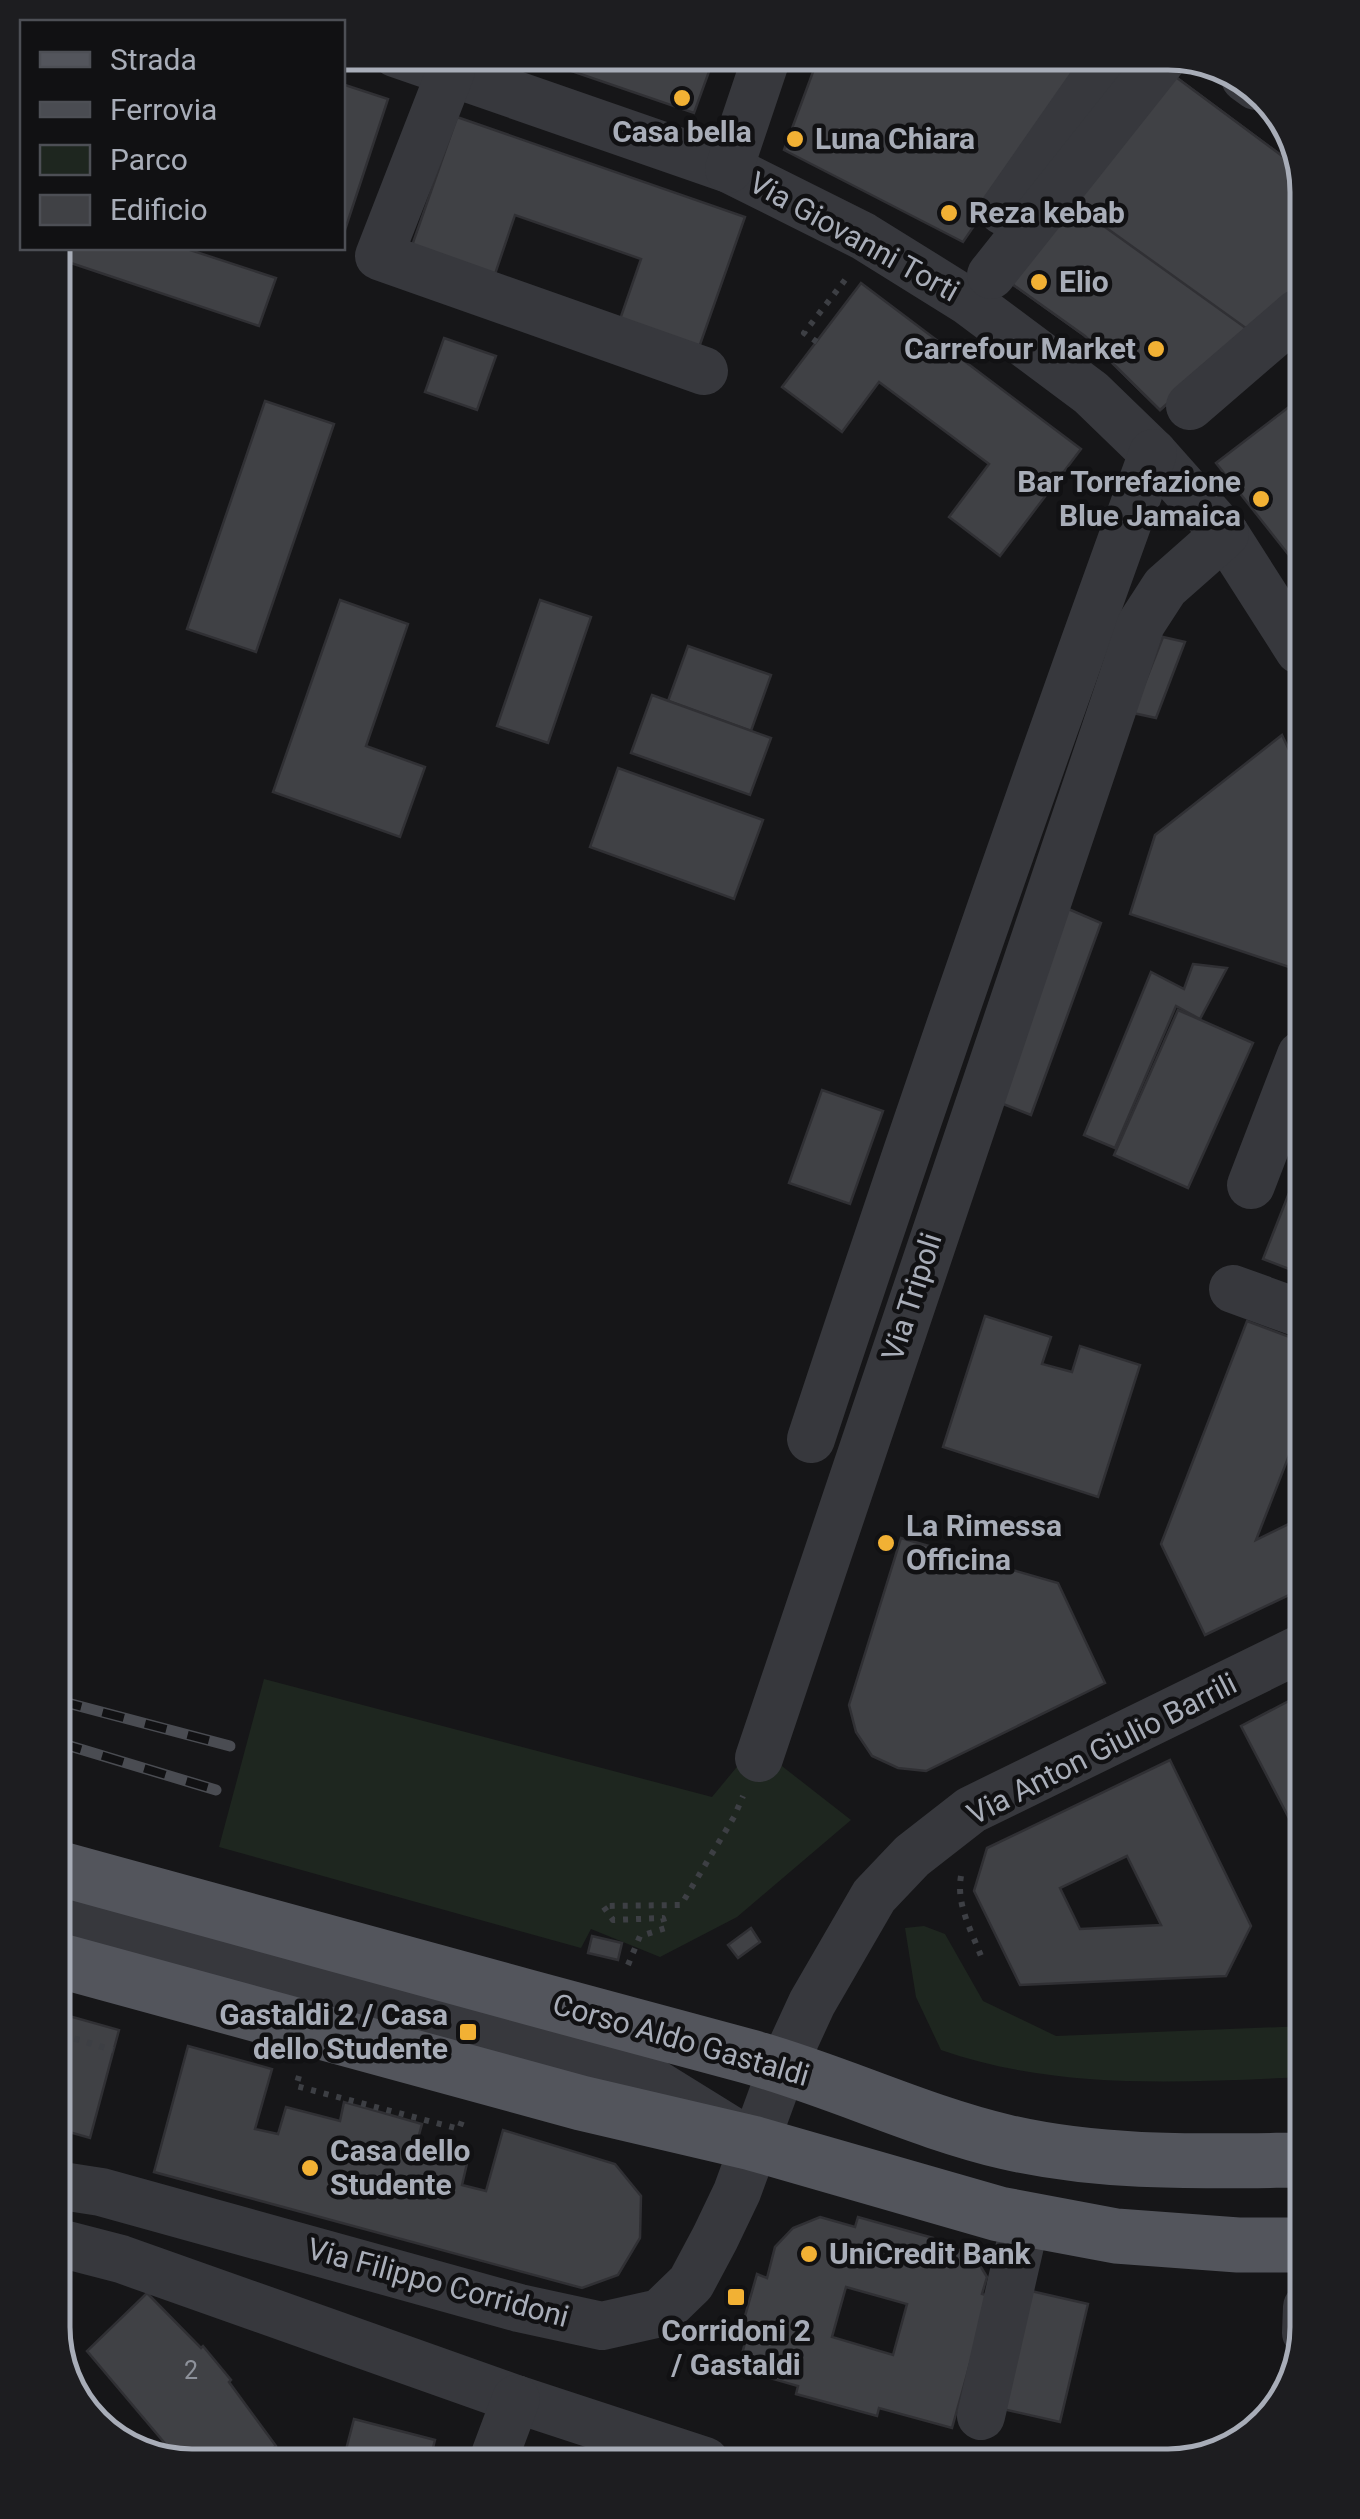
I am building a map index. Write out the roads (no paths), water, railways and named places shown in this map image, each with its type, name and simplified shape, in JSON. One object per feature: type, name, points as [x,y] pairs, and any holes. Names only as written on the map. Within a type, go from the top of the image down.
[{"type":"main road","name":"Corso Aldo Gastaldi","points":[[70,1871],[783,2066],[960,2130],[1027,2146],[1084,2156],[1161,2162],[1290,2160]]},
{"type":"main road","name":"Corso Aldo Gastaldi","points":[[70,1963],[1026,2220],[1116,2236],[1290,2245]]},
{"type":"street","name":"Via Giovanni Torti","points":[[448,70],[729,169],[863,236],[969,302],[1091,393],[1154,453],[1225,534],[1290,636]]},
{"type":"street","points":[[729,169],[762,70]]},
{"type":"street","points":[[1003,211],[1102,70]]},
{"type":"street","name":"Via Giovanni Torti","points":[[991,275],[1154,70]]},
{"type":"street","points":[[451,71],[379,256],[704,370]]},
{"type":"street","points":[[1190,406],[1290,320]]},
{"type":"street","points":[[811,1438],[898,1176],[1154,453]]},
{"type":"street","name":"Via Tripoli","points":[[759,1758],[1141,624],[1166,587],[1225,534]]},
{"type":"street","points":[[1251,1184],[1290,1083]]},
{"type":"street","points":[[1233,1289],[1290,1310]]},
{"type":"street","name":"Via Anton Giulio Barrili","points":[[783,2066],[812,2003],[874,1896],[912,1856],[971,1810],[1290,1654]]},
{"type":"street","name":"Corso Aldo Gastaldi","points":[[70,1918],[640,2074],[752,2144]]},
{"type":"street","name":"Via Filippo Corridoni","points":[[70,2187],[101,2192],[519,2308],[602,2326],[660,2313],[691,2283],[737,2192],[783,2066]]},
{"type":"street","points":[[981,2416],[1026,2220]]},
{"type":"street","points":[[70,2246],[121,2259],[657,2449]]},
{"type":"street","points":[[497,2449],[516,2399]]},
{"type":"railway","points":[[70,1704],[230,1746]]},
{"type":"railway","points":[[70,1746],[216,1790]]},
{"type":"place","name":"Casa bella","points":[[682,98]]},
{"type":"place","name":"Luna Chiara","points":[[795,139]]},
{"type":"place","name":"Reza kebab","points":[[949,213]]},
{"type":"place","name":"Elio","points":[[1039,282]]},
{"type":"place","name":"Carrefour Market","points":[[1156,349]]},
{"type":"place","name":"Bar Torrefazione Blue Jamaica","points":[[1261,499]]},
{"type":"place","name":"La Rimessa Officina","points":[[886,1543]]},
{"type":"place","name":"Gastaldi 2 / Casa dello Studente","points":[[468,2032]]},
{"type":"place","name":"Casa dello Studente","points":[[310,2168]]},
{"type":"place","name":"UniCredit Bank","points":[[809,2254]]},
{"type":"place","name":"Corridoni 2 / Gastaldi","points":[[736,2297]]}]
